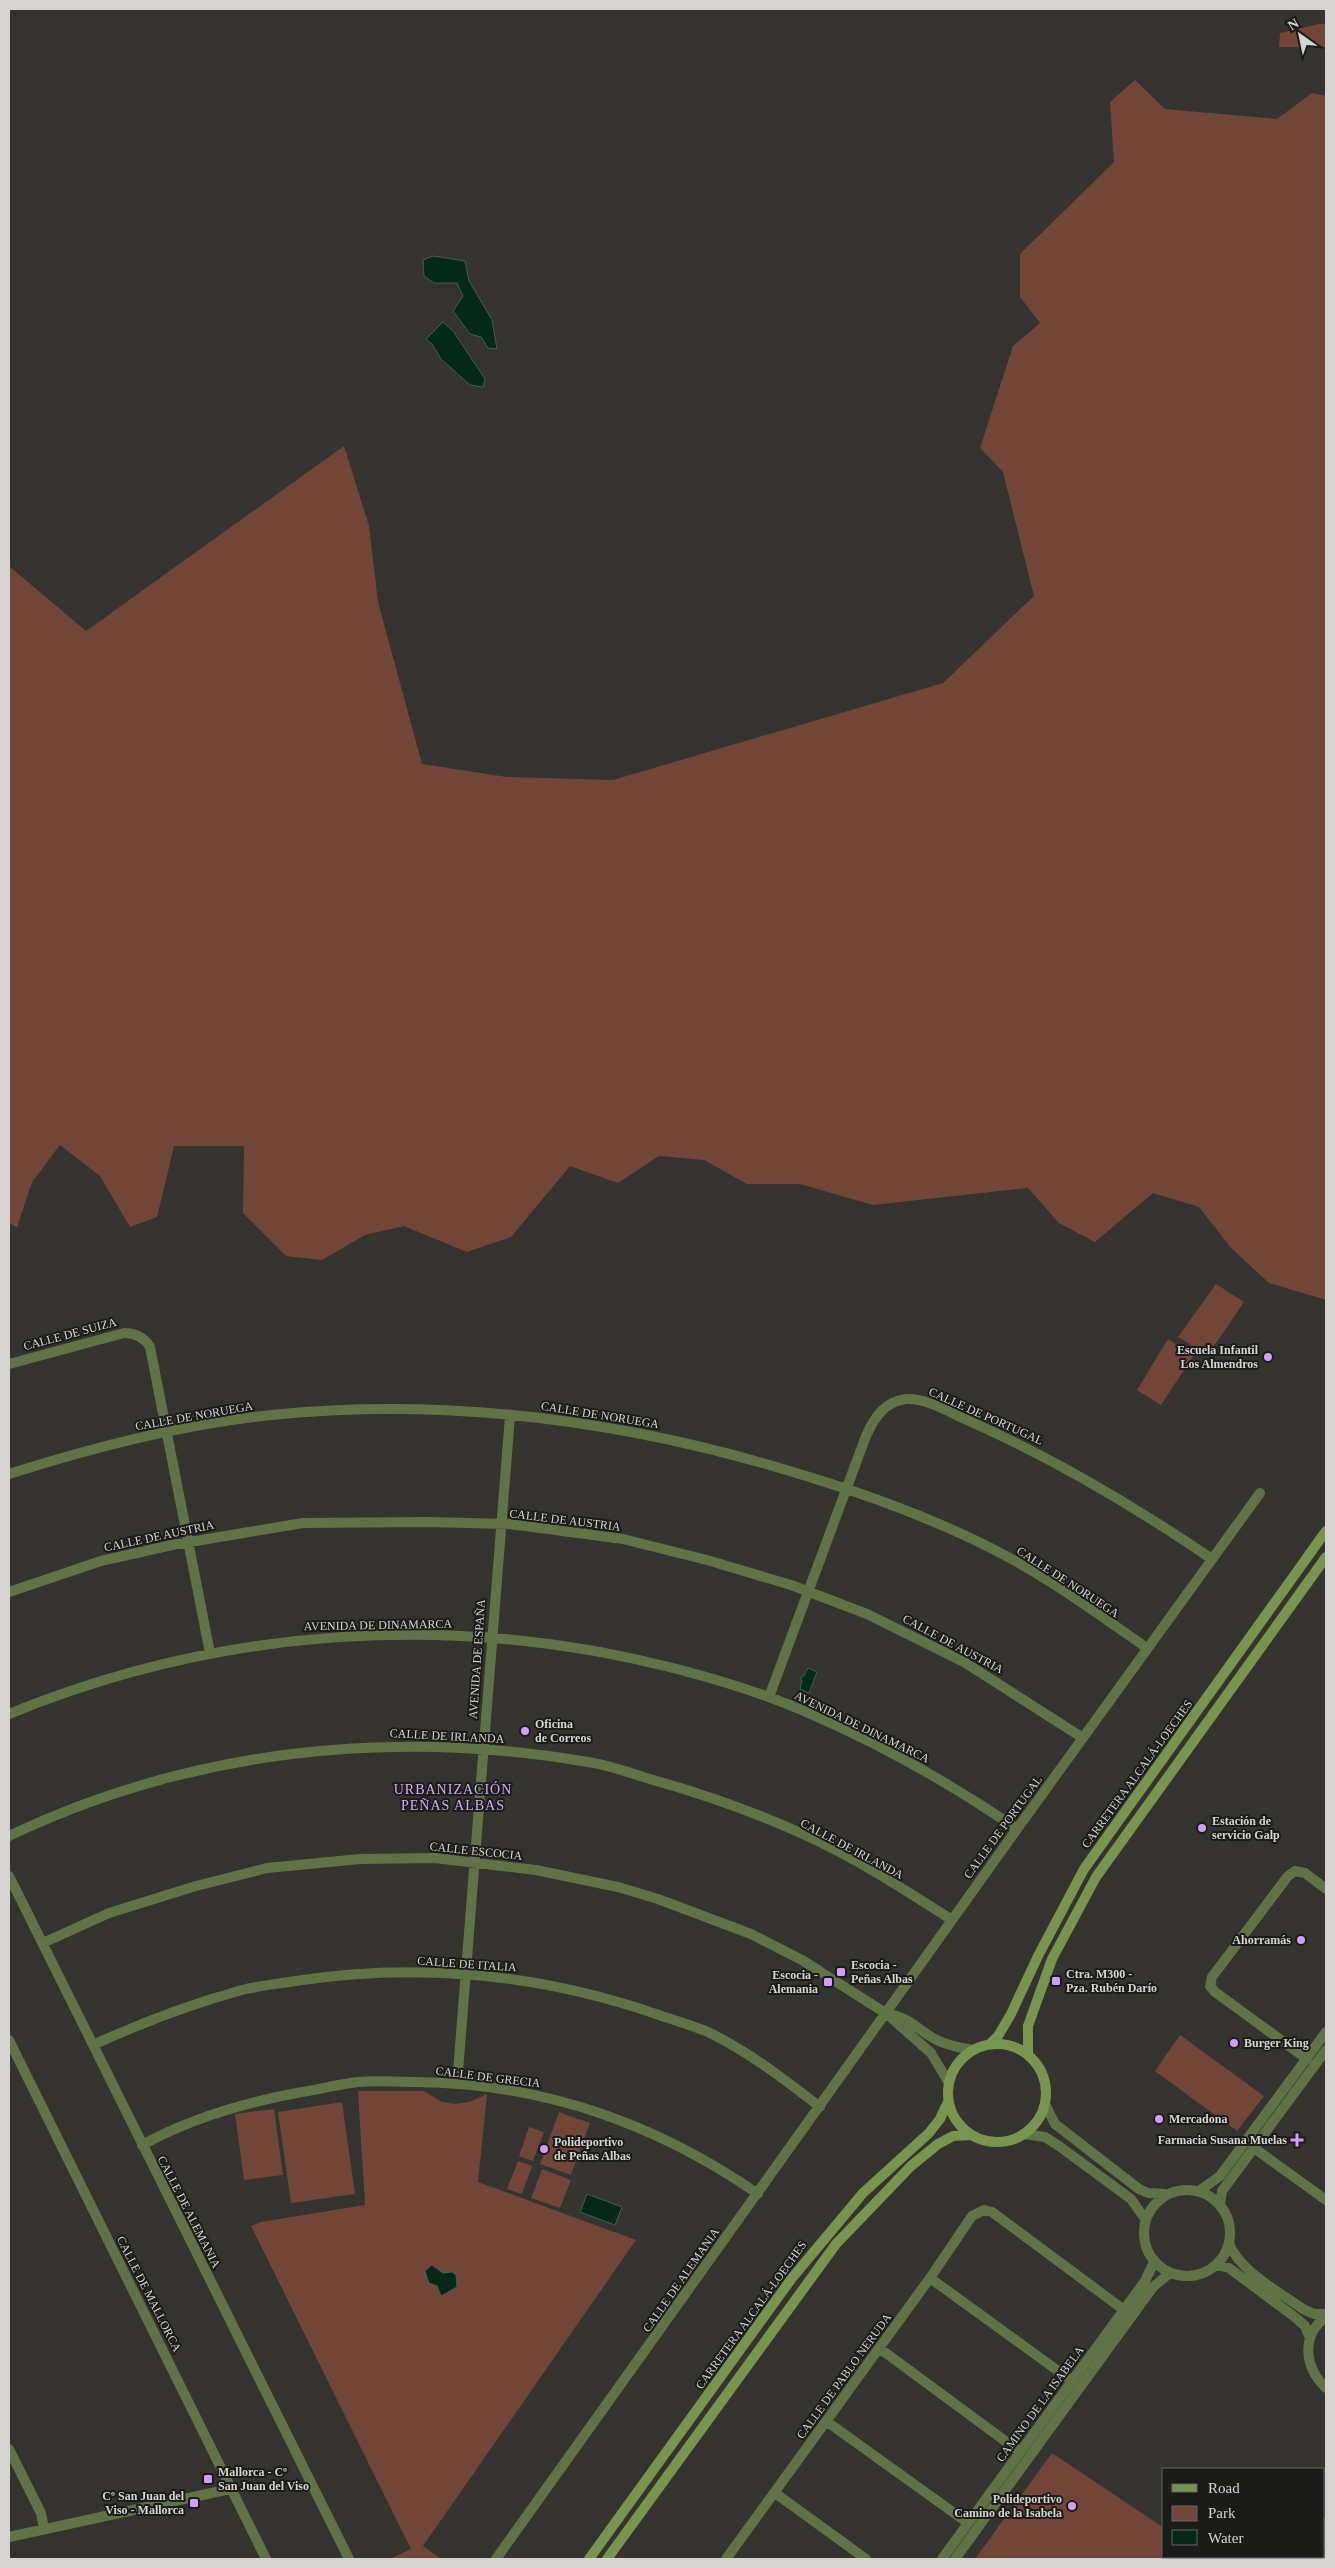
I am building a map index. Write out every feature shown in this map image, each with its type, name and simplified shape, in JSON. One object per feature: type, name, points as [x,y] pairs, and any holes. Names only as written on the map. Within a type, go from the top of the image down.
[{"type":"main road","name":"CARRETERA ALCALÁ-LOECHES","points":[[990,2044],[998,2036],[1011,2014],[1038,1956],[1084,1869],[1326,1531]]},
{"type":"main road","points":[[1028,2055],[1028,2026],[1052,1959],[1096,1877],[1326,1557]]},
{"type":"main road","points":[[990,2044],[1004,2044],[1028,2055],[1037,2065],[1043,2077],[1046,2090],[1045,2104],[1033,2126],[1011,2140],[997,2142],[971,2135],[960,2126],[952,2115],[948,2102],[948,2083],[958,2064],[974,2050],[990,2044]]},
{"type":"main road","name":"CARRETERA ALCALÁ-LOECHES","points":[[589,2559],[792,2278],[863,2193],[929,2133],[940,2119],[948,2102]]},
{"type":"main road","name":"CARRETERA ALCALÁ-LOECHES","points":[[607,2559],[836,2244],[872,2204],[925,2155],[953,2136],[971,2135]]},
{"type":"street","name":"CALLE DE SUIZA","points":[[9,1364],[124,1332],[133,1333],[146,1340],[150,1347],[168,1433],[210,1653]]},
{"type":"street","name":"CALLE DE PORTUGAL","points":[[769,1697],[810,1591],[866,1436],[877,1415],[894,1402],[917,1400],[928,1402],[1056,1462],[1109,1492],[1212,1559]]},
{"type":"street","name":"CALLE DE NORUEGA","points":[[9,1474],[110,1445],[168,1433],[269,1415],[332,1410],[392,1409],[510,1416],[633,1431],[745,1456],[846,1488],[944,1527],[1017,1562],[1147,1648]]},
{"type":"street","name":"AVENIDA DE ESPAÑA","points":[[456,2084],[510,1416]]},
{"type":"street","name":"CALLE DE PORTUGAL","points":[[886,2014],[1260,1493]]},
{"type":"street","name":"CALLE DE AUSTRIA","points":[[9,1592],[101,1561],[189,1542],[303,1523],[428,1522],[500,1524],[623,1540],[707,1560],[810,1591],[868,1614],[964,1662],[1083,1738]]},
{"type":"street","name":"AVENIDA DE DINAMARCA","points":[[9,1714],[65,1692],[160,1664],[210,1653],[299,1639],[408,1634],[492,1637],[564,1645],[632,1658],[705,1677],[769,1697],[812,1714],[918,1767],[1017,1829]]},
{"type":"street","name":"CALLE DE IRLANDA","points":[[9,1836],[65,1810],[160,1778],[269,1756],[378,1746],[483,1749],[590,1762],[699,1793],[806,1835],[880,1876],[952,1920]]},
{"type":"street","name":"CALLE ESCOCIA","points":[[43,1943],[109,1913],[196,1886],[267,1868],[360,1859],[435,1858],[545,1872],[618,1886],[704,1915],[751,1934],[802,1960],[886,2014],[931,2053],[948,2083]]},
{"type":"street","points":[[1307,2059],[1215,1992],[1210,1986],[1212,1977],[1288,1876],[1295,1871],[1305,1873],[1326,1889]]},
{"type":"street","name":"CALLE DE ALEMANIA","points":[[9,1876],[349,2559]]},
{"type":"street","name":"CALLE DE ITALIA","points":[[93,2045],[170,2013],[243,1990],[342,1974],[400,1972],[466,1974],[551,1985],[619,2001],[706,2032],[757,2059],[820,2107]]},
{"type":"street","name":"CALLE ESCOCIA","points":[[886,2014],[903,2017],[940,2041],[956,2047],[974,2050]]},
{"type":"street","name":"CALLE DE ALEMANIA","points":[[496,2559],[886,2014]]},
{"type":"street","points":[[1199,2191],[1220,2176],[1326,2032]]},
{"type":"street","name":"CALLE DE MALLORCA","points":[[9,2040],[266,2559]]},
{"type":"street","points":[[1220,2204],[1222,2191],[1326,2050]]},
{"type":"street","name":"CALLE DE GRECIA","points":[[142,2145],[180,2126],[249,2102],[360,2082],[456,2084],[519,2091],[598,2110],[676,2144],[719,2167],[758,2194]]},
{"type":"street","points":[[1045,2104],[1055,2124],[1116,2172],[1139,2189],[1148,2193],[1165,2194]]},
{"type":"street","points":[[1023,2134],[1045,2137],[1131,2199],[1145,2219]]},
{"type":"street","points":[[1254,2148],[1326,2200]]},
{"type":"street","points":[[1176,2190],[1199,2191],[1220,2204],[1227,2216],[1230,2230],[1229,2244],[1224,2255],[1216,2265],[1194,2275],[1170,2273],[1154,2262],[1144,2242],[1145,2219],[1157,2201],[1165,2194],[1176,2190]]},
{"type":"street","name":"CALLE DE PABLO NERUDA","points":[[726,2559],[930,2278],[972,2216],[984,2210],[992,2212],[1124,2310]]},
{"type":"street","points":[[1229,2244],[1234,2255],[1243,2265],[1303,2309],[1314,2314],[1326,2315]]},
{"type":"street","name":"CAMINO DE LA ISABELA","points":[[942,2559],[1124,2310],[1151,2271],[1154,2262]]},
{"type":"street","points":[[1216,2265],[1228,2268],[1296,2318],[1305,2326],[1310,2338]]},
{"type":"street","name":"CAMINO DE LA ISABELA","points":[[955,2559],[1153,2287],[1170,2273]]},
{"type":"street","points":[[930,2278],[1072,2381]]},
{"type":"street","points":[[1326,2315],[1314,2328],[1308,2352],[1310,2366],[1317,2379],[1326,2388]]},
{"type":"street","points":[[879,2348],[1020,2452]]},
{"type":"street","points":[[826,2421],[968,2523]]},
{"type":"street","points":[[9,2449],[41,2513],[44,2529]]},
{"type":"street","points":[[9,2537],[230,2489]]},
{"type":"street","points":[[775,2493],[866,2559]]},
{"type":"green space","points":[[1326,24],[1326,47],[1279,47],[1280,33]]},
{"type":"green space","points":[[1135,80],[1165,109],[1277,119],[1312,93],[1326,96],[1326,1300],[1269,1283],[1231,1248],[1199,1207],[1153,1193],[1095,1242],[1059,1223],[1028,1188],[873,1205],[800,1184],[747,1184],[704,1160],[659,1156],[618,1183],[570,1166],[511,1237],[467,1252],[404,1226],[365,1235],[322,1260],[286,1256],[243,1213],[244,1146],[174,1146],[157,1217],[130,1227],[100,1176],[60,1145],[32,1182],[17,1227],[9,1223],[9,566],[86,631],[344,446],[369,526],[378,602],[422,764],[507,777],[613,780],[943,683],[1034,596],[1003,472],[980,448],[1013,346],[1040,323],[1020,297],[1020,254],[1114,162],[1110,102]]},
{"type":"green space","points":[[1216,1284],[1244,1302],[1208,1355],[1178,1337]]},
{"type":"green space","points":[[1168,1339],[1194,1355],[1161,1405],[1137,1390]]},
{"type":"green space","points":[[1180,2035],[1264,2096],[1237,2131],[1155,2071]]},
{"type":"green space","points":[[358,2091],[424,2091],[442,2102],[455,2104],[470,2102],[487,2094],[478,2182],[636,2240],[423,2546],[441,2559],[390,2559],[411,2549],[251,2226],[261,2222],[365,2205]]},
{"type":"green space","points":[[342,2102],[355,2194],[291,2203],[278,2112]]},
{"type":"green space","points":[[274,2109],[283,2175],[244,2180],[235,2114]]},
{"type":"green space","points":[[559,2112],[590,2123],[571,2175],[540,2164]]},
{"type":"green space","points":[[529,2127],[544,2132],[533,2161],[519,2156]]},
{"type":"green space","points":[[518,2161],[532,2166],[522,2194],[507,2189]]},
{"type":"green space","points":[[542,2169],[571,2180],[560,2208],[531,2198]]},
{"type":"green space","name":"Polideportivo Camino de la Isabela","points":[[1052,2453],[1162,2527],[1162,2558],[1210,2559],[975,2559]]},
{"type":"water","points":[[433,256],[465,261],[469,281],[492,320],[497,349],[488,348],[481,337],[470,334],[453,311],[463,296],[457,283],[434,283],[424,276],[423,260]]},
{"type":"water","points":[[443,322],[453,331],[485,379],[483,387],[470,385],[441,359],[432,344],[426,339]]},
{"type":"water","points":[[808,1668],[817,1672],[809,1693],[800,1689],[802,1681],[800,1678],[804,1676]]},
{"type":"water","points":[[587,2194],[622,2207],[615,2225],[580,2212]]},
{"type":"water","points":[[432,2265],[443,2273],[452,2272],[456,2275],[457,2287],[441,2296],[437,2286],[429,2283],[425,2271]]},
{"type":"place","name":"Escuela Infantil Los Almendros","points":[[1268,1357]]},
{"type":"place","name":"Oficina de Correos","points":[[525,1731]]},
{"type":"place","name":"Estación de servicio Galp","points":[[1202,1828]]},
{"type":"place","name":"Ahorramás","points":[[1301,1940]]},
{"type":"place","name":"Escocia - Peñas Albas","points":[[841,1972]]},
{"type":"place","name":"Ctra. M300 - Pza. Rubén Darío","points":[[1056,1981]]},
{"type":"place","name":"Escocia - Alemania","points":[[828,1982]]},
{"type":"place","name":"Burger King","points":[[1234,2043]]},
{"type":"place","name":"Mercadona","points":[[1159,2119]]},
{"type":"place","name":"Farmacia Susana Muelas","points":[[1297,2140]]},
{"type":"place","name":"Polideportivo de Peñas Albas","points":[[544,2149]]},
{"type":"place","name":"Mallorca - Cº San Juan del Viso","points":[[208,2479]]},
{"type":"place","name":"Cº San Juan del Viso - Mallorca","points":[[194,2503]]},
{"type":"place","name":"Polideportivo Camino de la Isabela","points":[[1072,2506]]},
{"type":"district","name":"URBANIZACIÓN PEÑAS ALBAS","points":[[453,1798]]}]
